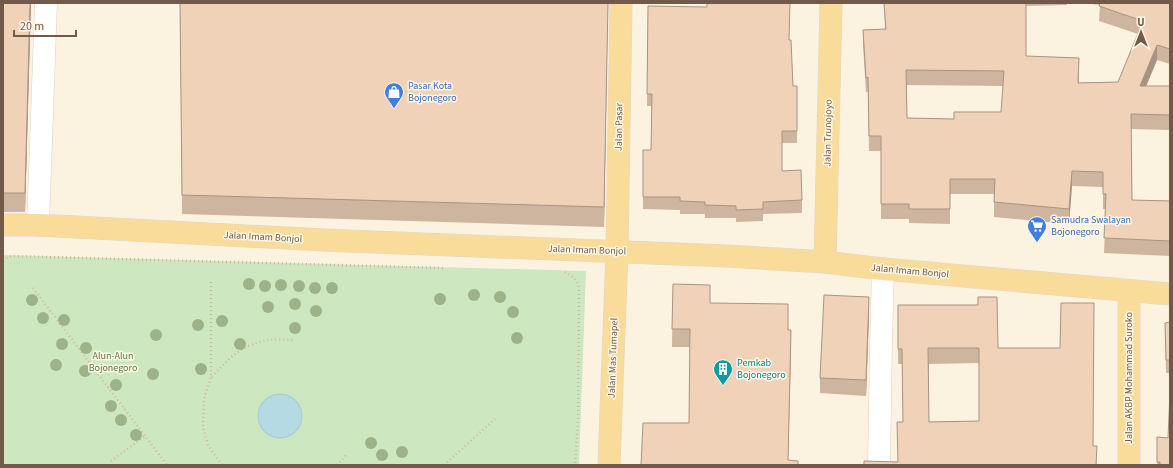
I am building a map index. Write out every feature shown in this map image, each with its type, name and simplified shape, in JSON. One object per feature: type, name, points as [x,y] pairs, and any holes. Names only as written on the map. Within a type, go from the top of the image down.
[{"type":"main road","name":"Jalan Pasar","points":[[617,251],[621,3]]},
{"type":"main road","name":"Jalan Trunojoyo","points":[[825,262],[831,3]]},
{"type":"main road","name":"Jalan Imam Bonjol","points":[[3,225],[38,225],[324,240],[727,256],[825,262],[883,269],[1170,294]]},
{"type":"main road","name":"Jalan Mas Tumapel","points":[[609,465],[617,251]]},
{"type":"main road","name":"Jalan AKBP Mohammad Suroko","points":[[1129,290],[1129,465]]},
{"type":"lane","points":[[38,225],[46,3]]},
{"type":"lane","points":[[879,465],[883,269]]},
{"type":"path","points":[[3,260],[13,256],[452,268]]},
{"type":"path","points":[[558,272],[564,272],[572,276],[578,282],[578,420],[575,465]]},
{"type":"path","points":[[211,282],[211,377],[204,398],[203,427],[208,445],[222,465]]},
{"type":"path","points":[[33,288],[167,465]]},
{"type":"path","points":[[211,377],[227,360],[248,346],[270,340],[295,340]]},
{"type":"path","points":[[444,465],[495,419]]},
{"type":"path","points":[[111,461],[145,436]]},
{"type":"path","points":[[338,465],[347,454]]},
{"type":"green space","name":"Alun-Alun Bojonegoro","points":[[3,255],[586,271],[579,465],[3,465]]},
{"type":"water","points":[[276,394],[284,394],[296,400],[302,412],[302,420],[296,432],[284,438],[276,438],[264,432],[258,420],[258,412],[264,400]]},
{"type":"building","points":[[3,3],[30,3],[25,193],[3,193]]},
{"type":"building","name":"Pasar Kota Bojonegoro","points":[[180,3],[608,3],[604,207],[182,195]]},
{"type":"building","points":[[707,3],[790,3],[789,40],[791,40],[793,86],[797,86],[797,131],[782,131],[782,171],[801,170],[802,200],[763,202],[763,209],[736,210],[736,206],[705,205],[705,202],[680,201],[680,197],[643,197],[643,150],[651,150],[652,94],[647,94],[648,6],[707,7]]},
{"type":"building","points":[[884,3],[1026,3],[1026,56],[1079,58],[1078,83],[1118,82],[1143,21],[1099,6],[1100,3],[1170,3],[1170,49],[1157,45],[1140,86],[1170,86],[1170,115],[1131,114],[1132,200],[1170,201],[1170,241],[1104,238],[1106,194],[1103,194],[1103,172],[1072,171],[1069,209],[994,202],[995,179],[950,179],[950,209],[909,209],[909,204],[881,204],[881,136],[869,136],[868,77],[866,78],[863,30],[886,29]],"holes":[[[906,70],[1004,71],[1001,112],[954,112],[954,119],[907,118]]]},
{"type":"building","points":[[673,284],[710,285],[710,303],[788,304],[788,330],[791,330],[788,460],[798,461],[798,465],[641,465],[643,423],[689,423],[690,329],[672,329]]},
{"type":"building","points":[[824,295],[869,297],[866,380],[820,378]]},
{"type":"building","points":[[978,297],[997,297],[998,348],[1060,348],[1061,303],[1094,303],[1093,446],[1097,446],[1096,465],[864,465],[864,461],[898,462],[897,422],[903,422],[902,349],[898,349],[898,305],[978,305]],"holes":[[[928,348],[979,348],[979,421],[929,422]]]},
{"type":"building","points":[[1170,322],[1170,360],[1166,360],[1165,323]]},
{"type":"building","points":[[1170,393],[1170,465],[1160,465],[1160,462],[1157,462],[1157,437],[1168,438]]},
{"type":"place","name":"Pasar Kota Bojonegoro","points":[[394,109]]},
{"type":"place","name":"Samudra Swalayan Bojonegoro","points":[[1037,243]]},
{"type":"place","name":"Pemkab Bojonegoro","points":[[723,386]]}]
